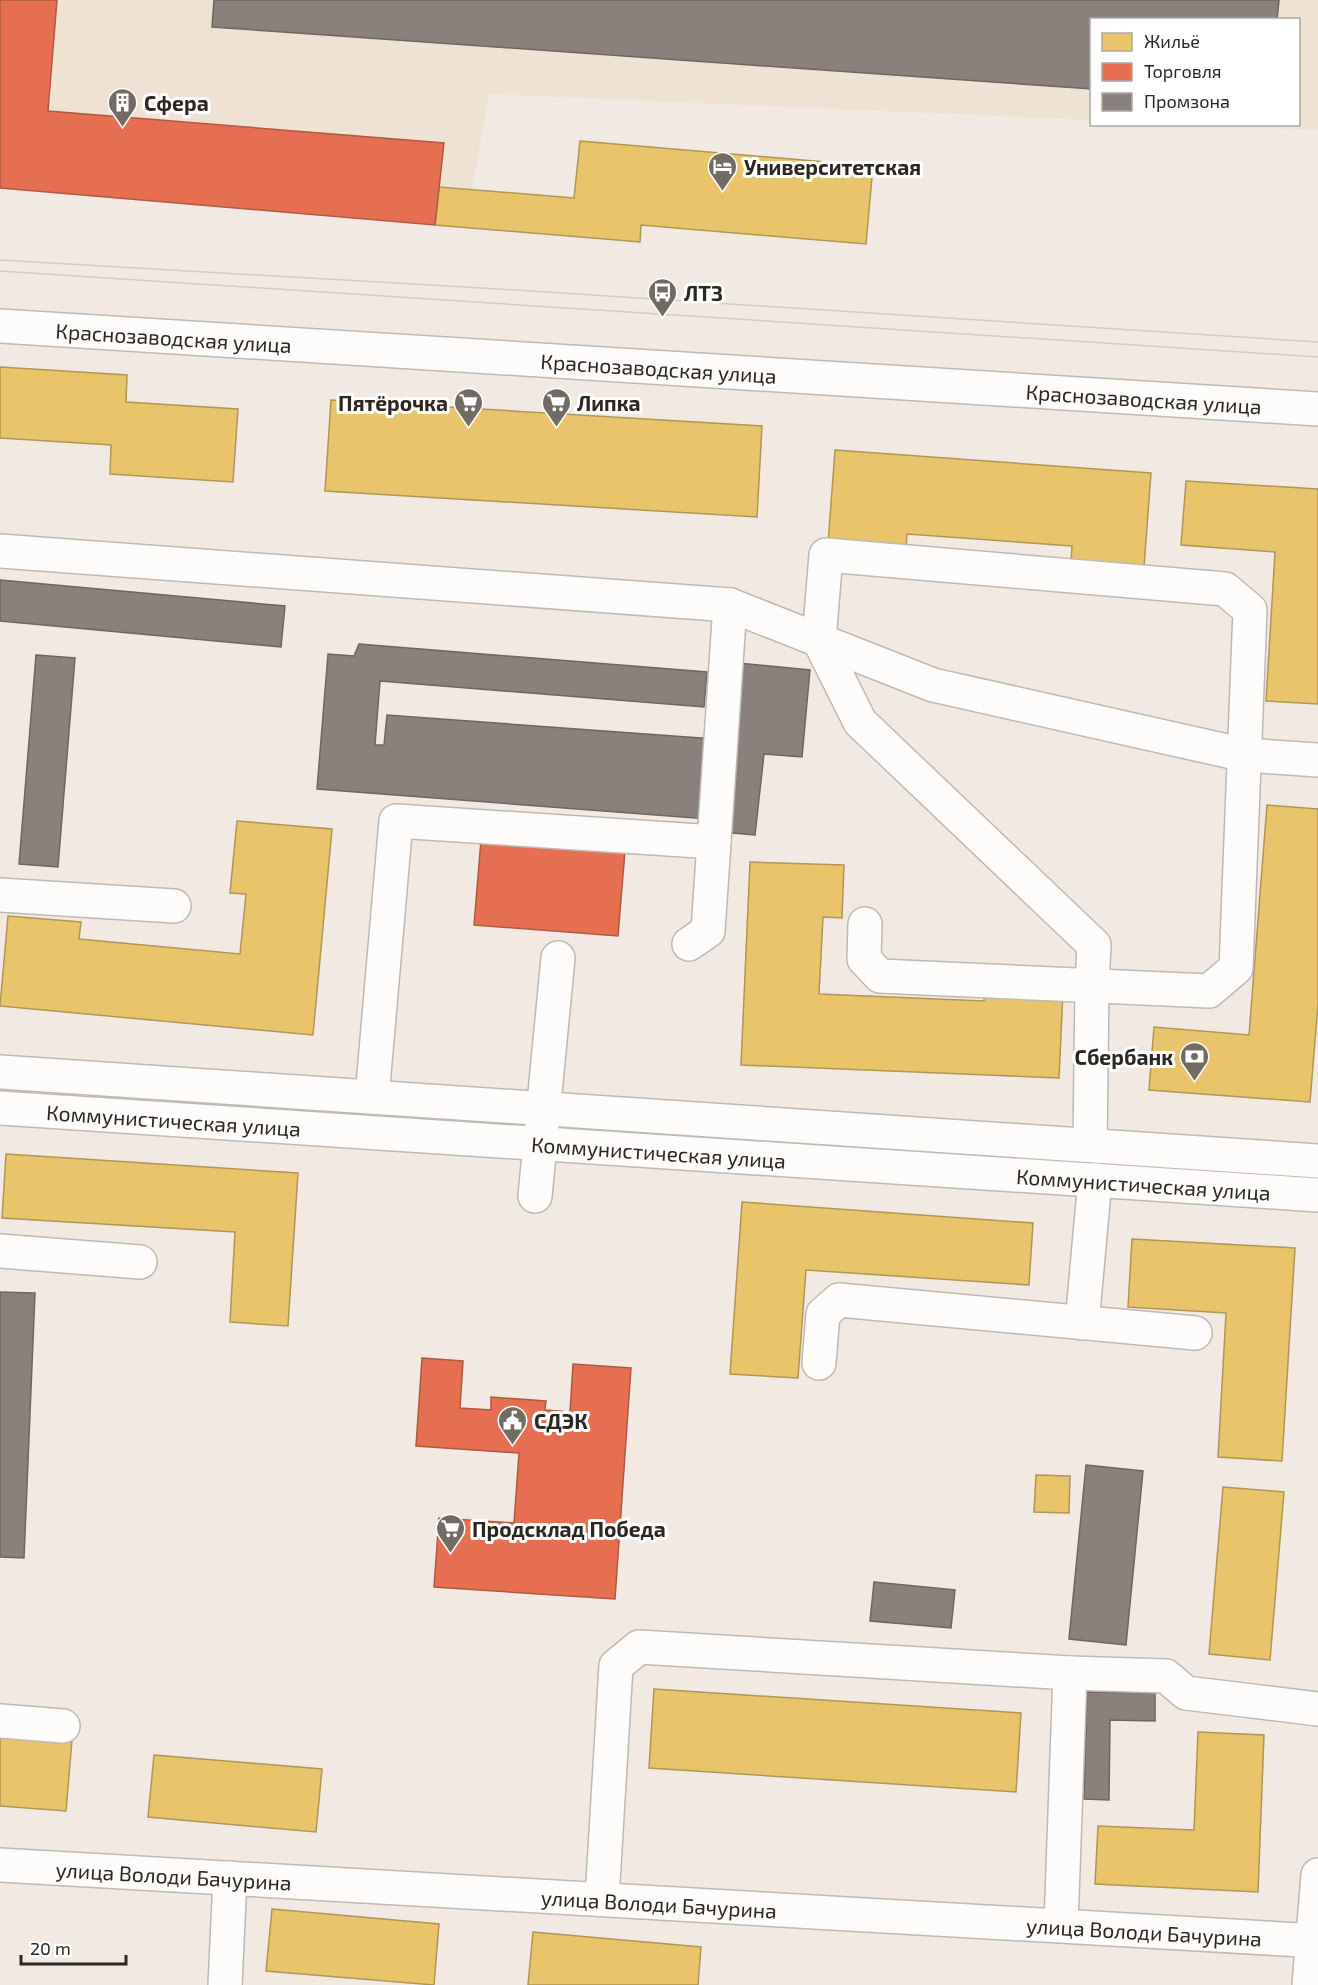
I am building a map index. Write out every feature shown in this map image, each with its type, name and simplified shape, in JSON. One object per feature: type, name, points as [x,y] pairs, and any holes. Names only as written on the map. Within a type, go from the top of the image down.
[{"type":"street","name":"Краснозаводская улица","points":[[0,326],[1318,409]]},
{"type":"street","points":[[0,551],[730,605],[933,685],[1245,755],[1318,760]]},
{"type":"street","points":[[865,924],[864,959],[880,976],[1092,986],[1209,991],[1236,968],[1250,610],[1225,589],[826,555],[819,640],[860,722],[1094,945],[1092,986],[1090,1145]]},
{"type":"street","points":[[689,944],[708,931],[730,605]]},
{"type":"street","points":[[372,1097],[396,821],[714,842]]},
{"type":"street","points":[[0,895],[174,906]]},
{"type":"street","points":[[535,1196],[558,958]]},
{"type":"street","points":[[0,1072],[1318,1161]]},
{"type":"street","name":"Коммунистическая улица","points":[[0,1108],[1318,1195]]},
{"type":"street","points":[[1082,1323],[1095,1180]]},
{"type":"street","points":[[0,1251],[140,1262]]},
{"type":"street","points":[[819,1363],[823,1314],[839,1300],[1195,1333]]},
{"type":"street","points":[[602,1899],[616,1666],[639,1647],[1070,1673],[1166,1676],[1186,1693],[1318,1709]]},
{"type":"street","points":[[1061,1925],[1070,1673]]},
{"type":"street","points":[[0,1721],[63,1725]]},
{"type":"street","name":"улица Володи Бачурина","points":[[0,1865],[1315,1941]]},
{"type":"street","points":[[1310,1985],[1318,1875]]},
{"type":"street","points":[[225,1985],[230,1878]]},
{"type":"shaded area","points":[[14,0],[1318,0],[1318,130],[1212,126],[1300,126],[1300,18],[1090,18],[1090,120],[489,94],[469,206],[9,180]]},
{"type":"building: Жильё","name":"Университетская","points":[[580,141],[873,166],[866,244],[641,225],[640,242],[435,225],[439,187],[574,198]]},
{"type":"building: Жильё","points":[[0,367],[127,375],[126,402],[238,409],[233,482],[110,474],[111,445],[0,438]]},
{"type":"building: Жильё","points":[[331,400],[762,426],[757,517],[325,491]]},
{"type":"building: Жильё","points":[[835,450],[1151,473],[1144,567],[1071,562],[1072,546],[907,534],[906,549],[828,544]]},
{"type":"building: Жильё","points":[[1186,481],[1318,489],[1318,704],[1266,701],[1275,552],[1181,545]]},
{"type":"building: Жильё","points":[[1267,805],[1318,809],[1318,1004],[1310,1102],[1149,1090],[1154,1027],[1249,1035]]},
{"type":"building: Жильё","points":[[237,821],[332,829],[313,1035],[0,1006],[8,916],[81,922],[79,939],[240,954],[246,894],[230,893]]},
{"type":"building: Жильё","points":[[750,862],[844,865],[842,918],[823,917],[819,994],[984,1001],[984,988],[1063,991],[1059,1078],[741,1065]]},
{"type":"building: Жильё","points":[[6,1154],[298,1173],[288,1326],[230,1322],[235,1232],[2,1218]]},
{"type":"building: Жильё","points":[[742,1202],[1033,1223],[1029,1285],[806,1270],[798,1378],[730,1374]]},
{"type":"building: Жильё","points":[[1132,1239],[1295,1248],[1282,1461],[1218,1457],[1226,1313],[1128,1307]]},
{"type":"building: Жильё","points":[[1036,1475],[1070,1476],[1069,1513],[1034,1512]]},
{"type":"building: Жильё","points":[[1223,1487],[1284,1492],[1270,1660],[1209,1654]]},
{"type":"building: Жильё","points":[[654,1689],[1021,1713],[1016,1792],[649,1768]]},
{"type":"building: Жильё","points":[[1198,1732],[1264,1735],[1258,1892],[1095,1884],[1098,1826],[1194,1830]]},
{"type":"building: Жильё","points":[[0,1734],[72,1740],[66,1811],[0,1806]]},
{"type":"building: Жильё","points":[[154,1755],[322,1769],[316,1832],[148,1817]]},
{"type":"building: Жильё","points":[[272,1909],[439,1924],[434,1985],[266,1971]]},
{"type":"building: Жильё","points":[[533,1932],[701,1947],[698,1985],[528,1985]]},
{"type":"building: Торговля","name":"Сфера","points":[[0,0],[57,0],[48,111],[444,143],[435,225],[0,188]]},
{"type":"building: Торговля","points":[[481,840],[625,851],[618,936],[474,925]]},
{"type":"building: Торговля","points":[[422,1358],[463,1361],[460,1408],[491,1410],[491,1397],[546,1401],[545,1410],[570,1412],[573,1364],[631,1368],[615,1599],[434,1587],[439,1518],[514,1523],[519,1453],[416,1446]]},
{"type":"building: Промзона","points":[[214,0],[1279,0],[1277,18],[1090,18],[1090,89],[212,27]]},
{"type":"building: Промзона","points":[[0,580],[285,606],[281,647],[0,621]]},
{"type":"building: Промзона","points":[[359,644],[707,672],[704,707],[380,681],[375,745],[384,745],[387,715],[714,739],[708,819],[317,789],[328,654],[354,656]]},
{"type":"building: Промзона","points":[[36,655],[75,658],[58,867],[19,864]]},
{"type":"building: Промзона","points":[[738,663],[810,670],[802,757],[764,754],[755,835],[721,832]]},
{"type":"building: Промзона","points":[[0,1292],[35,1293],[24,1558],[0,1557]]},
{"type":"building: Промзона","points":[[1086,1465],[1143,1471],[1126,1645],[1069,1639]]},
{"type":"building: Промзона","points":[[874,1582],[955,1590],[951,1628],[870,1621]]},
{"type":"building: Промзона","points":[[1087,1692],[1155,1693],[1155,1721],[1110,1720],[1109,1800],[1084,1799]]},
{"type":"tram line","points":[[0,260],[499,289],[1318,342]]},
{"type":"tram line","points":[[0,271],[1318,357]]},
{"type":"place","name":"Сфера","points":[[123,128]]},
{"type":"place","name":"Университетская","points":[[723,192]]},
{"type":"place","name":"ЛТЗ","points":[[663,318]]},
{"type":"place","name":"Пятёрочка","points":[[469,428]]},
{"type":"place","name":"Липка","points":[[556,428]]},
{"type":"place","name":"Сбербанк","points":[[1194,1082]]},
{"type":"place","name":"СДЭК","points":[[513,1446]]},
{"type":"place","name":"Продсклад Победа","points":[[451,1554]]}]
